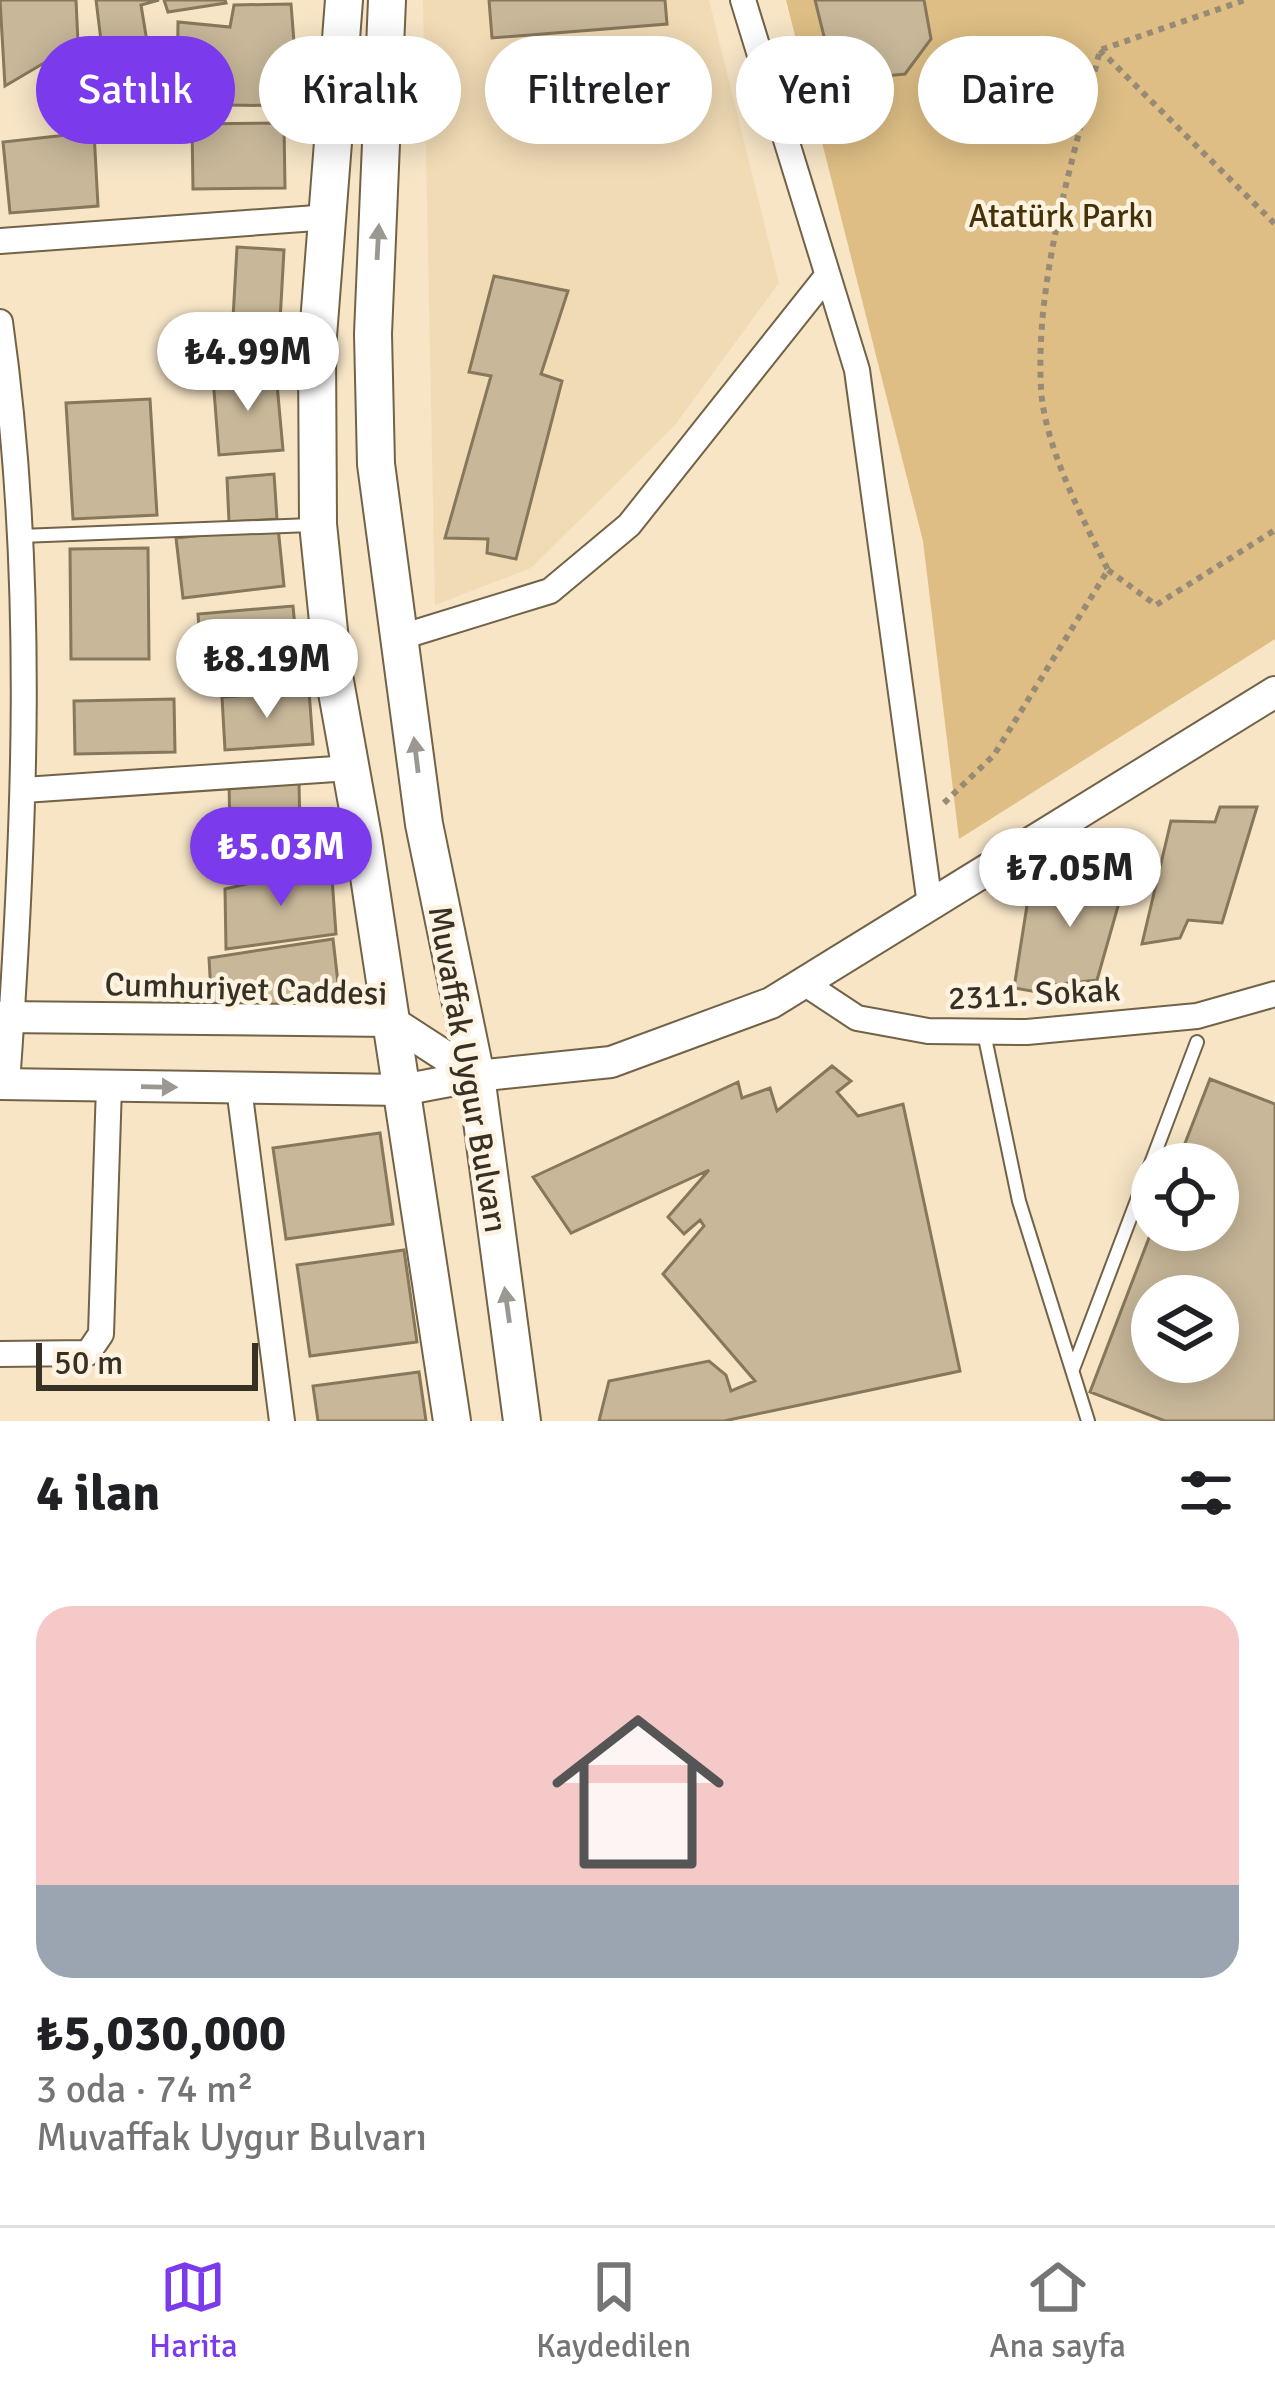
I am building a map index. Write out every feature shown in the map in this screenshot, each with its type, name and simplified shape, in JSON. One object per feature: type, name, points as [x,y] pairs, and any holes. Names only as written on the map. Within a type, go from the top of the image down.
[{"type":"main road","name":"Muvaffak Uygur Bulvarı","points":[[344,0],[317,349],[318,524],[333,670],[452,1421]]},
{"type":"main road","name":"Muvaffak Uygur Bulvarı","points":[[387,0],[373,334],[376,464],[424,824],[476,1076],[522,1421]]},
{"type":"street","points":[[743,0],[857,370],[930,905]]},
{"type":"street","points":[[0,241],[330,218]]},
{"type":"street","points":[[401,637],[550,591],[628,525],[827,276]]},
{"type":"street","points":[[0,322],[25,649],[24,790],[10,900],[3,1084],[402,1090],[476,1076],[611,1063],[771,1003],[1275,692]]},
{"type":"street","points":[[24,790],[350,768]]},
{"type":"street","name":"2311. Sokak","points":[[804,983],[857,1018],[928,1031],[1027,1032],[1197,1016],[1275,994]]},
{"type":"street","name":"Cumhuriyet Caddesi","points":[[6,1017],[391,1022],[476,1076]]},
{"type":"street","points":[[0,1354],[88,1353],[101,1334],[110,1086]]},
{"type":"street","points":[[238,1088],[283,1421]]},
{"type":"lane","points":[[19,536],[318,524]]},
{"type":"lane","points":[[983,1031],[1019,1201],[1088,1421]]},
{"type":"lane","points":[[1073,1370],[1197,1042]]},
{"type":"path","points":[[1100,50],[1245,0]]},
{"type":"path","points":[[1100,50],[1275,224]]},
{"type":"path","points":[[1100,50],[1048,262],[1041,391],[1066,484],[1108,570],[1156,604],[1275,530]]},
{"type":"path","points":[[920,826],[994,755],[1108,570]]},
{"type":"shaded area","points":[[423,0],[709,0],[736,109],[736,144],[745,144],[779,283],[675,425],[531,568],[435,605],[426,144],[461,144],[461,36],[424,36]]},
{"type":"green space","name":"Atatürk Parkı","points":[[786,0],[1275,0],[1275,639],[959,839],[923,541],[822,144],[894,144],[894,36],[795,36]]},
{"type":"building","points":[[0,0],[76,0],[78,36],[36,36],[36,68],[5,86]]},
{"type":"building","points":[[96,0],[159,0],[141,5],[146,36],[100,36]]},
{"type":"building","points":[[164,0],[225,0],[226,3],[168,12]]},
{"type":"building","points":[[489,0],[665,0],[667,24],[492,36]]},
{"type":"building","points":[[815,0],[924,0],[930,36],[918,36],[918,56],[905,74],[894,75],[894,36],[824,36]]},
{"type":"building","points":[[291,4],[294,36],[259,36],[259,105],[235,105],[235,36],[178,36],[178,22],[230,27],[234,5]]},
{"type":"building","points":[[259,123],[259,144],[284,144],[285,188],[193,189],[192,144],[235,144],[235,124]]},
{"type":"building","points":[[36,138],[36,144],[95,144],[98,206],[10,213],[3,142]]},
{"type":"building","points":[[237,247],[284,250],[278,357],[231,354]]},
{"type":"building","points":[[494,276],[568,291],[541,374],[562,381],[516,559],[487,553],[488,539],[445,538],[491,376],[469,372]]},
{"type":"building","points":[[276,373],[283,450],[219,455],[213,378]]},
{"type":"building","points":[[150,399],[157,515],[73,519],[66,403]]},
{"type":"building","points":[[274,474],[277,519],[229,522],[227,478]]},
{"type":"building","points":[[278,527],[284,586],[183,598],[176,538]]},
{"type":"building","points":[[148,548],[149,659],[71,659],[70,549]]},
{"type":"building","points":[[293,606],[298,660],[202,669],[198,614]]},
{"type":"building","points":[[309,691],[313,744],[225,750],[222,697]]},
{"type":"building","points":[[174,699],[175,752],[75,754],[74,701]]},
{"type":"building","points":[[299,782],[300,831],[230,832],[229,783]]},
{"type":"building","points":[[1220,807],[1257,807],[1222,923],[1188,920],[1180,938],[1142,944],[1171,821],[1215,822]]},
{"type":"building","points":[[1116,862],[1130,864],[1097,980],[1043,986],[1037,992],[1014,988],[1028,899]]},
{"type":"building","points":[[331,864],[336,934],[226,949],[225,889]]},
{"type":"building","points":[[333,939],[341,1009],[212,1012],[209,958]]},
{"type":"building","points":[[832,1066],[851,1081],[837,1092],[858,1116],[903,1104],[960,1371],[724,1421],[599,1421],[609,1381],[709,1361],[726,1375],[731,1391],[755,1381],[663,1274],[704,1226],[700,1220],[684,1234],[668,1217],[709,1170],[571,1233],[533,1177],[738,1082],[742,1098],[770,1088],[777,1111]]},
{"type":"building","points":[[1210,1079],[1275,1104],[1275,1421],[1165,1421],[1090,1392],[1131,1285],[1131,1383],[1239,1383],[1239,1275],[1135,1275],[1144,1251],[1239,1251],[1239,1143],[1185,1143]]},
{"type":"building","points":[[380,1133],[393,1224],[286,1239],[273,1148]]},
{"type":"building","points":[[404,1250],[417,1342],[310,1356],[297,1265]]},
{"type":"building","points":[[419,1372],[426,1421],[318,1421],[313,1386]]}]
